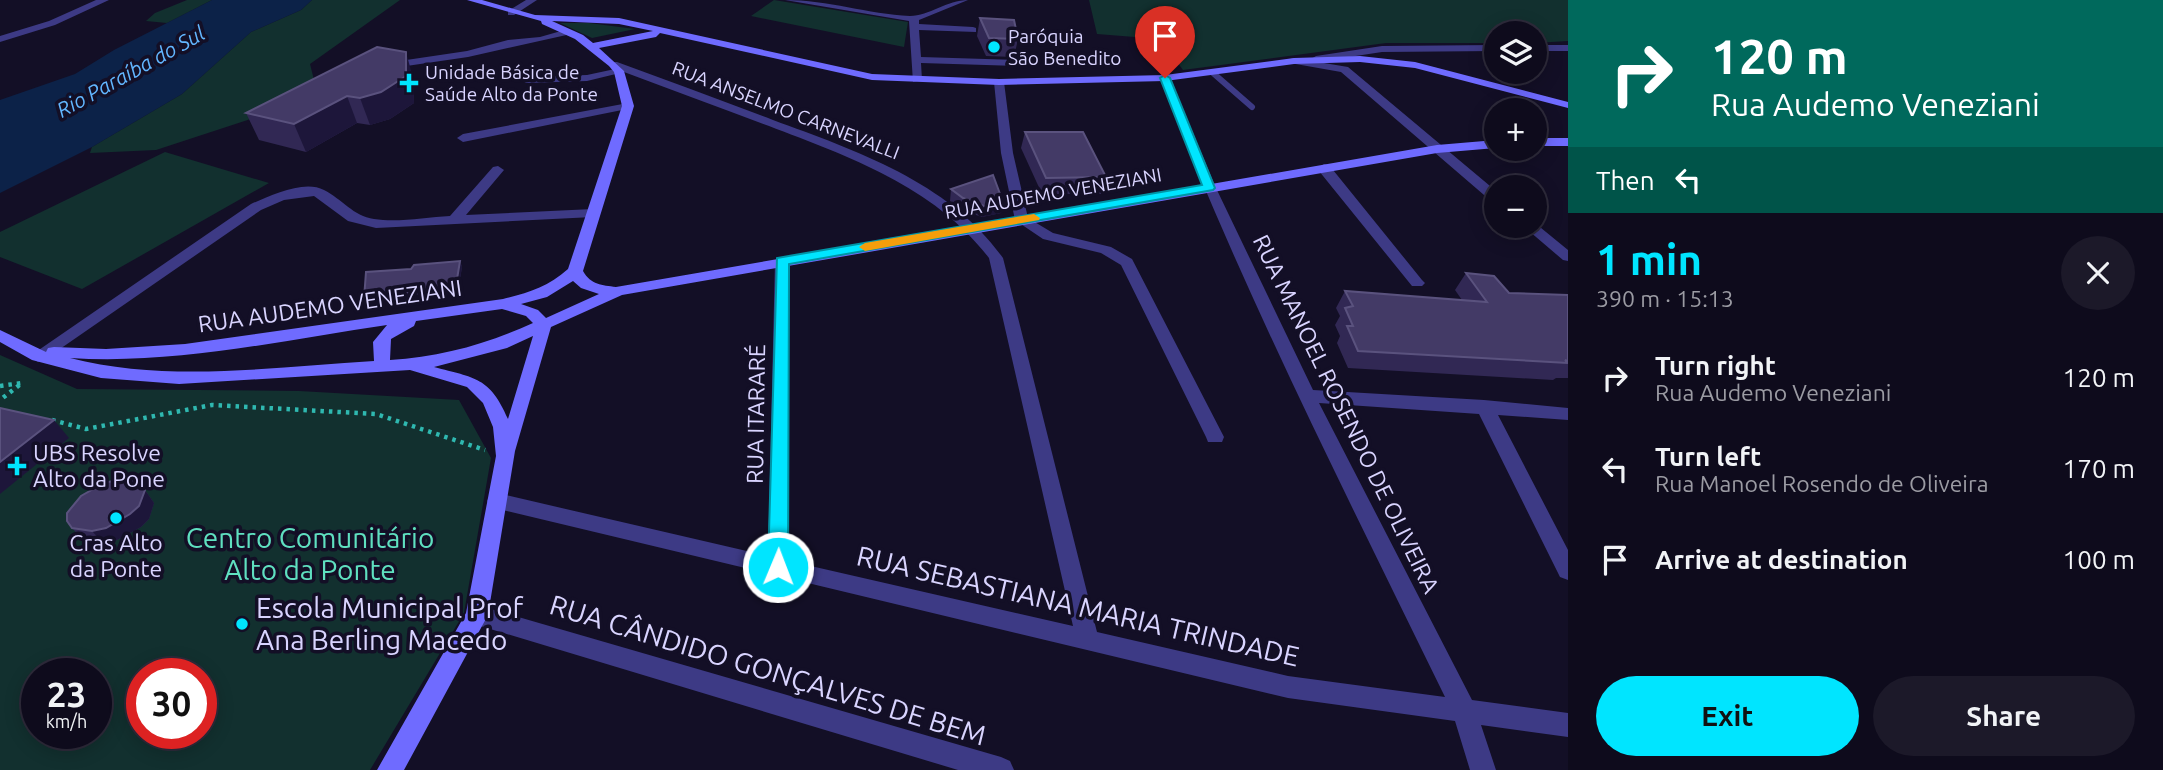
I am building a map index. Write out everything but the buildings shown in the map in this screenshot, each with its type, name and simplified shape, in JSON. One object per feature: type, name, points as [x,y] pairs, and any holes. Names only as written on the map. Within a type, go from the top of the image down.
[{"type":"main road","points":[[472,0],[535,18],[619,21],[872,77],[999,82],[1165,78],[1294,61],[1360,59],[1415,65],[1568,105]]},
{"type":"main road","points":[[535,18],[568,32],[592,47],[616,68],[628,106],[575,271]]},
{"type":"main road","points":[[592,47],[625,38],[674,32]]},
{"type":"main road","points":[[1547,142],[1568,142]]},
{"type":"main road","name":"RUA AUDEMO VENEZIANI","points":[[0,335],[37,353],[101,372],[179,378],[401,365],[443,360],[470,354],[544,325],[618,291],[1324,168],[1437,149],[1484,145]]},
{"type":"main road","name":"RUA AUDEMO VENEZIANI","points":[[37,353],[106,355],[185,349],[503,304],[541,295],[557,288],[575,271],[586,286],[618,291]]},
{"type":"main road","points":[[390,770],[477,615],[506,456],[544,325],[532,313],[503,304]]},
{"type":"main road","points":[[383,365],[378,347],[383,335],[424,315]]},
{"type":"main road","points":[[401,365],[473,383],[491,400],[502,426],[506,456]]},
{"type":"street","points":[[0,39],[52,23],[104,0]]},
{"type":"street","points":[[511,13],[532,0]]},
{"type":"street","points":[[792,0],[973,30]]},
{"type":"street","points":[[911,21],[963,0]]},
{"type":"street","points":[[889,6],[911,21],[917,80]]},
{"type":"street","points":[[371,68],[468,54],[508,43],[541,40],[568,32]]},
{"type":"street","points":[[1316,59],[1382,49],[1484,48]]},
{"type":"street","points":[[1547,48],[1568,48]]},
{"type":"street","points":[[1410,49],[1406,54],[1415,65]]},
{"type":"street","points":[[917,60],[1019,63]]},
{"type":"street","points":[[1294,61],[1344,69],[1484,188]]},
{"type":"street","points":[[526,80],[587,78],[616,68]]},
{"type":"street","name":"RUA ANSELMO CARNEVALLI","points":[[616,68],[851,153],[900,176],[972,228],[996,258],[1088,641]]},
{"type":"street","name":"RUA MANOEL ROSENDO DE OLIVEIRA","points":[[1165,78],[1209,188],[1307,396],[1464,710],[1482,770]]},
{"type":"street","points":[[999,82],[1007,153],[1022,220],[1048,236],[1106,250],[1126,262],[1215,436]]},
{"type":"street","points":[[463,138],[628,106]]},
{"type":"street","points":[[1324,168],[1417,284]]},
{"type":"street","points":[[454,220],[498,170]]},
{"type":"street","points":[[37,353],[256,207],[280,197],[307,191],[318,192],[353,218],[376,224],[593,213]]},
{"type":"street","points":[[1545,238],[1568,257]]},
{"type":"street","name":"RUA ITARARÉ","points":[[778,567],[782,261]]},
{"type":"street","points":[[1307,396],[1484,406],[1568,414]]},
{"type":"street","points":[[1484,406],[1568,571]]},
{"type":"street","name":"RUA SEBASTIANA MARIA TRINDADE","points":[[496,501],[1288,687],[1568,725]]},
{"type":"street","name":"RUA CÂNDIDO GONÇALVES DE BEM","points":[[477,615],[1000,770]]},
{"type":"lane","points":[[1213,72],[1252,107]]},
{"type":"path","points":[[0,386],[22,383],[0,400]]},
{"type":"path","points":[[49,420],[86,429],[212,405],[376,414],[506,456]]},
{"type":"green space","points":[[187,0],[212,0],[167,23],[146,21],[155,13]]},
{"type":"green space","points":[[312,0],[400,0],[310,64],[316,88],[278,110],[156,150],[90,153],[92,147],[182,94],[251,32],[301,10]]},
{"type":"green space","points":[[774,0],[908,22],[904,47],[751,16]]},
{"type":"green space","points":[[1089,0],[1568,0],[1568,41],[1547,42],[1547,21],[1484,21],[1484,43],[1386,43],[1183,70],[1160,39],[1097,34]]},
{"type":"green space","points":[[560,23],[589,23],[635,29],[592,38]]},
{"type":"green space","points":[[165,152],[269,183],[82,289],[0,257],[0,232]]},
{"type":"green space","name":"Centro Comunitário Alto da Ponte","points":[[0,355],[77,389],[299,391],[459,400],[491,458],[464,613],[370,770],[0,770]]},
{"type":"water","name":"Rio Paraíba do Sul","points":[[212,0],[312,0],[301,10],[251,32],[182,94],[92,147],[0,193],[0,100],[75,74],[114,50]]},
{"type":"slow traffic","points":[[865,247],[1034,218]]},
{"type":"place","name":"Paróquia São Benedito","points":[[994,47]]},
{"type":"place","name":"Unidade Básica de Saúde Alto da Ponte","points":[[409,83]]},
{"type":"place","name":"UBS Resolve Alto da Pone","points":[[17,466]]},
{"type":"place","name":"Cras Alto da Ponte","points":[[116,518]]},
{"type":"place","name":"Escola Municipal Prof Ana Berling Macedo","points":[[242,624]]},
{"type":"route","points":[[778,567],[782,261],[1209,188],[1165,78]]}]
